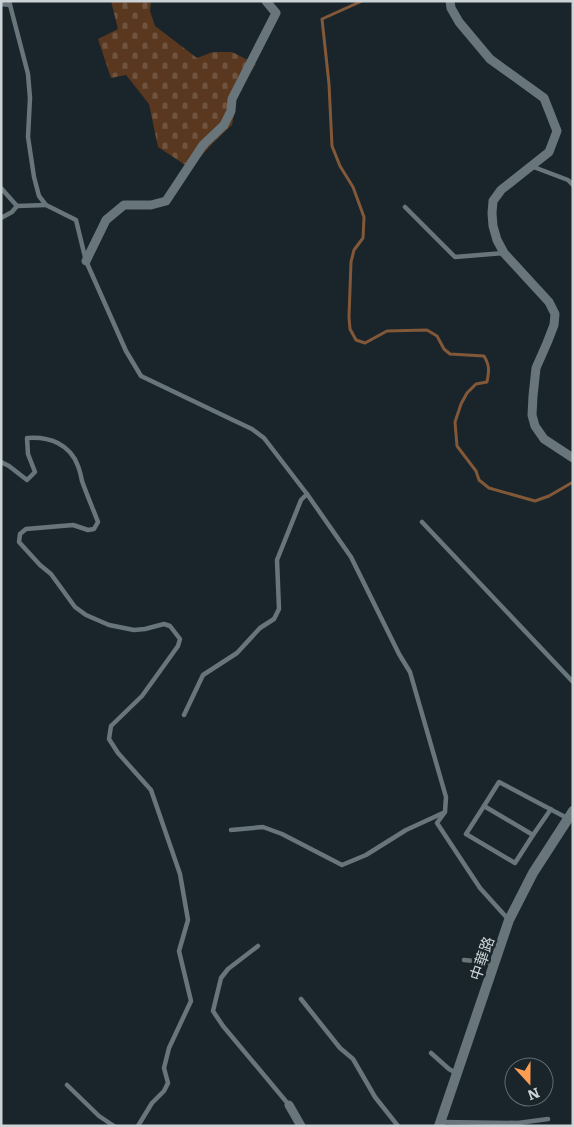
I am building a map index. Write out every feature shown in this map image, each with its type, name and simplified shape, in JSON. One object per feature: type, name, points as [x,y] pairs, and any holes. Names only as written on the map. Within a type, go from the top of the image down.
[{"type":"street","points":[[86,261],[106,220],[124,205],[151,206],[166,201],[203,145],[224,125],[231,111],[232,99],[276,13],[266,1]]},
{"type":"street","points":[[450,1],[459,22],[490,58],[544,98],[557,131],[549,152],[501,190],[493,201],[493,226],[497,240],[504,253],[549,302],[555,314],[554,325],[548,343],[536,368],[532,415],[535,426],[544,439],[573,458]]},
{"type":"street","name":"中華路","points":[[439,1124],[509,920],[533,873],[571,815]]},
{"type":"street","points":[[289,1105],[301,1126]]},
{"type":"lane","points":[[1,4],[9,3],[28,74],[30,98],[28,137],[39,196],[46,205],[76,220],[86,261],[126,351],[141,376],[252,429],[264,438],[352,557],[399,654],[410,672],[446,797],[445,812],[437,823],[480,888],[509,920]]},
{"type":"lane","points":[[531,166],[568,180],[573,185]]},
{"type":"lane","points":[[1,188],[17,206],[46,205]]},
{"type":"lane","points":[[1,218],[12,212],[17,206]]},
{"type":"lane","points":[[405,207],[455,257],[504,253]]},
{"type":"lane","points":[[1,462],[27,480],[35,472],[28,454],[27,438],[38,437],[53,440],[71,452],[78,465],[82,481],[98,522],[94,529],[88,530],[73,525],[26,529],[20,534],[19,542],[50,574],[74,607],[86,615],[109,625],[134,630],[164,624],[170,626],[180,639],[178,646],[142,696],[111,726],[109,739],[118,753],[151,790],[180,874],[188,920],[178,951],[191,1001],[168,1048],[164,1068],[168,1084],[152,1103],[138,1126]]},
{"type":"lane","points":[[184,715],[203,675],[237,653],[260,628],[274,619],[279,610],[277,560],[301,500],[307,494]]},
{"type":"lane","points":[[422,522],[573,682]]},
{"type":"lane","points":[[551,810],[515,862],[466,834],[499,782],[551,810],[571,815]]},
{"type":"lane","points":[[484,806],[533,835]]},
{"type":"lane","points":[[231,830],[262,827],[282,834],[342,865],[366,855],[406,830],[445,812]]},
{"type":"lane","points":[[258,946],[228,968],[221,978],[213,1011],[223,1026],[289,1105]]},
{"type":"lane","points":[[464,960],[495,964]]},
{"type":"lane","points":[[301,999],[340,1048],[353,1059],[375,1097],[398,1126]]},
{"type":"lane","points":[[431,1053],[449,1069],[457,1073]]},
{"type":"lane","points":[[67,1085],[99,1116],[114,1126]]},
{"type":"lane","points":[[439,1124],[519,1124],[548,1119]]},
{"type":"green space","points":[[111,1],[151,1],[150,11],[155,26],[197,58],[213,52],[232,52],[256,64],[244,82],[236,101],[232,125],[190,168],[158,147],[149,104],[126,75],[111,78],[98,39],[118,29]]},
{"type":"waterway","points":[[362,1],[322,19],[329,84],[332,146],[340,166],[353,187],[364,217],[363,238],[354,250],[351,262],[350,329],[356,340],[365,343],[387,331],[427,330],[437,336],[444,349],[450,354],[484,356],[488,369],[487,382],[476,384],[467,393],[455,422],[457,446],[476,471],[479,480],[489,488],[535,501],[549,496],[573,482]]}]
